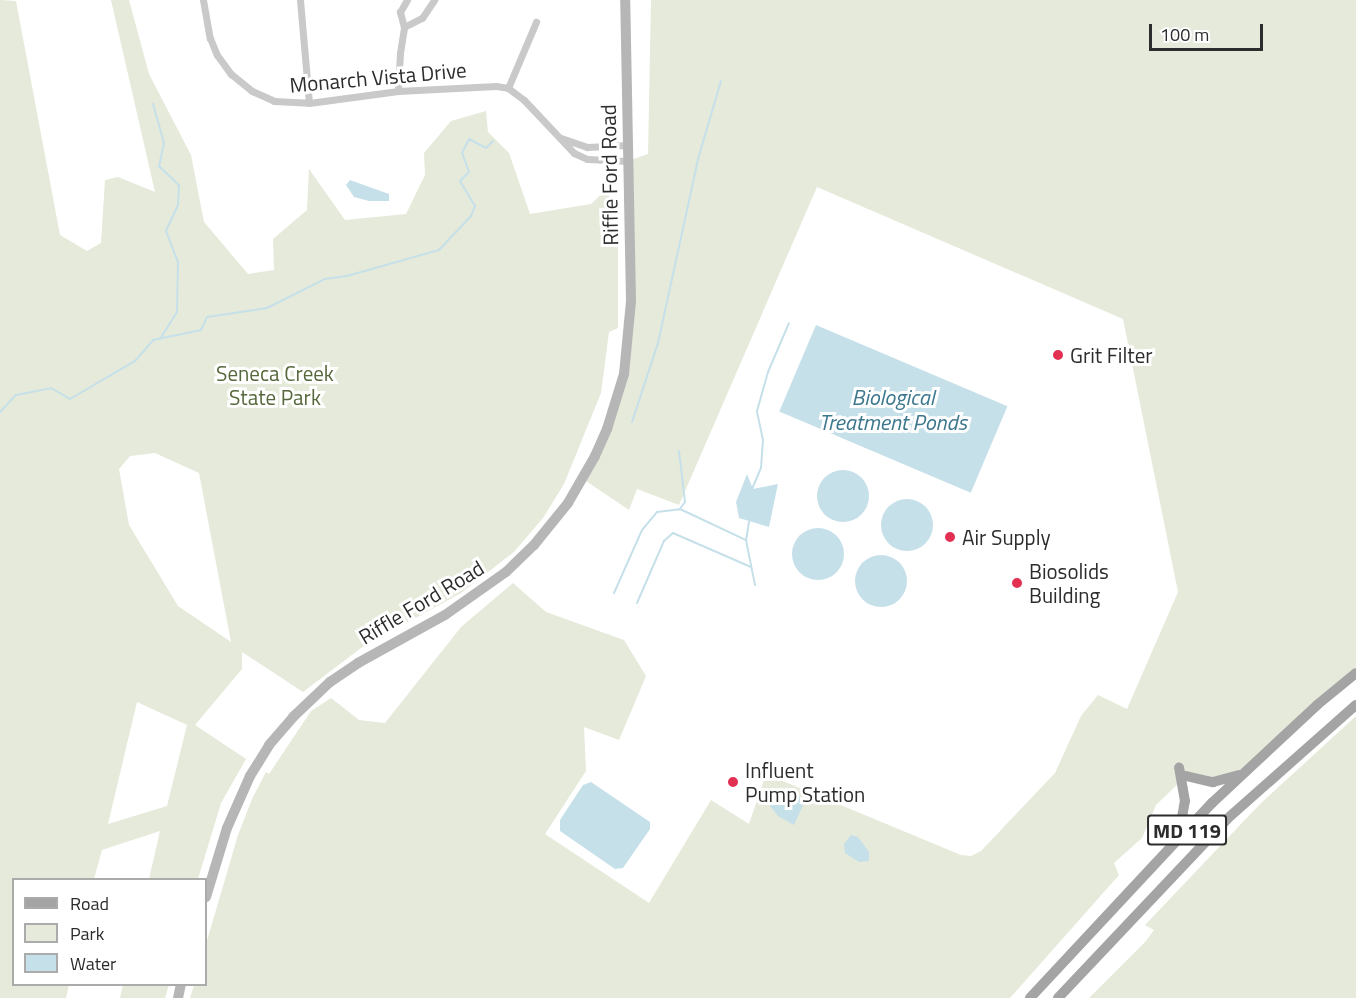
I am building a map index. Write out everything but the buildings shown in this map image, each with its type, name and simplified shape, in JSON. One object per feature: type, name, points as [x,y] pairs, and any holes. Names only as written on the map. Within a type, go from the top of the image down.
[{"type":"main road","name":"MD 119","points":[[1030,998],[1244,772],[1356,673]]},
{"type":"main road","name":"MD 119","points":[[1058,998],[1227,819],[1356,705]]},
{"type":"main road","points":[[1169,849],[1184,811],[1185,791],[1182,772],[1212,782],[1244,772]]},
{"type":"street","name":"Monarch Vista Drive","points":[[203,0],[210,38],[217,56],[231,74],[252,91],[274,101],[309,103],[398,91],[481,85],[508,88]]},
{"type":"street","points":[[300,0],[309,103]]},
{"type":"street","points":[[398,91],[399,53],[404,27],[400,12],[406,0]]},
{"type":"street","points":[[404,27],[422,18],[434,0]]},
{"type":"street","name":"Riffle Ford Road","points":[[207,894],[226,828],[238,801],[269,745],[293,717],[323,688],[358,663],[445,615],[506,572],[553,522],[583,478],[613,410],[624,374],[628,346],[631,301],[625,0]]},
{"type":"street","points":[[536,22],[508,88],[524,100],[574,153],[587,159],[628,161]]},
{"type":"street","points":[[561,138],[587,147],[628,145]]},
{"type":"green space","name":"Seneca Creek State Park","points":[[0,0],[16,1],[60,235],[87,251],[101,243],[105,180],[118,177],[155,192],[111,0],[129,0],[149,74],[191,155],[204,222],[248,274],[274,270],[273,239],[307,210],[309,169],[345,220],[406,214],[425,175],[424,153],[451,121],[486,111],[488,132],[509,153],[530,214],[591,204],[609,187],[610,209],[618,208],[618,328],[609,332],[601,393],[564,484],[543,518],[514,552],[461,593],[361,648],[303,692],[242,652],[242,669],[195,725],[246,759],[221,803],[198,878],[149,878],[160,831],[102,850],[94,878],[12,878],[12,986],[69,986],[66,998],[0,998]],"holes":[[[155,453],[199,473],[231,642],[178,606],[129,525],[119,469],[130,456]],[[137,702],[187,725],[167,806],[108,824]]]},
{"type":"green space","points":[[651,0],[1356,0],[1356,677],[1244,772],[1221,781],[1186,776],[1156,805],[1142,838],[1114,863],[1119,875],[1010,998],[190,998],[194,986],[207,986],[207,941],[238,835],[252,799],[266,772],[269,774],[311,711],[331,698],[359,720],[385,723],[461,627],[513,583],[546,612],[624,640],[646,676],[619,740],[584,727],[586,771],[545,834],[649,903],[711,800],[749,824],[766,774],[961,855],[971,856],[981,851],[1055,773],[1081,716],[1098,695],[1127,709],[1178,592],[1123,319],[817,187],[679,505],[637,489],[629,510],[583,479],[595,456],[628,346],[628,161],[648,154]]},
{"type":"green space","points":[[1356,716],[1356,998],[1089,998],[1146,941],[1154,930],[1145,925],[1260,804]]},
{"type":"green space","points":[[123,986],[169,986],[165,998],[120,998]]},
{"type":"water","points":[[350,180],[389,194],[389,201],[369,201],[354,197],[346,185]]},
{"type":"water","name":"Biological Treatment Ponds","points":[[816,325],[1007,406],[971,493],[779,412]]},
{"type":"water","points":[[838,470],[848,470],[862,477],[869,496],[862,515],[848,522],[838,522],[828,518],[821,511],[817,501],[817,491],[821,481],[828,474]]},
{"type":"water","points":[[747,474],[753,489],[778,484],[769,527],[739,518],[736,502]]},
{"type":"water","points":[[902,499],[912,499],[926,506],[933,525],[926,544],[912,551],[902,551],[892,547],[885,540],[881,530],[881,520],[885,510],[892,503]]},
{"type":"water","points":[[813,528],[823,528],[837,535],[844,554],[837,573],[823,580],[813,580],[803,576],[796,569],[792,559],[792,549],[796,539],[803,532]]},
{"type":"water","points":[[876,555],[886,555],[900,562],[907,581],[900,600],[886,607],[876,607],[866,603],[859,596],[855,586],[855,576],[859,566],[866,559]]},
{"type":"water","points":[[591,782],[650,822],[650,829],[623,868],[615,869],[560,831],[560,820],[583,785]]},
{"type":"water","points":[[778,790],[794,794],[805,801],[794,825],[778,816],[770,806],[772,796]]},
{"type":"water","points":[[851,835],[858,837],[869,852],[869,861],[859,862],[845,853],[844,844]]},
{"type":"waterway","points":[[632,422],[658,343],[698,159],[721,81]]},
{"type":"waterway","points":[[153,104],[164,143],[159,166],[179,185],[178,205],[166,231],[178,263],[177,312],[161,338]]},
{"type":"waterway","points":[[0,412],[16,395],[51,388],[70,399],[135,361],[153,340],[201,330],[207,317],[267,308],[325,279],[347,276],[439,250],[471,216],[475,206],[460,181],[469,172],[462,153],[469,139],[486,148],[493,141]]},
{"type":"waterway","points":[[752,489],[761,468],[763,440],[757,411],[768,372],[789,323]]},
{"type":"waterway","points":[[679,451],[685,502],[680,509]]},
{"type":"waterway","points":[[614,593],[642,530],[657,512],[680,509],[746,540]]},
{"type":"waterway","points":[[749,522],[746,540],[755,585]]},
{"type":"waterway","points":[[637,603],[664,541],[673,533],[751,567]]},
{"type":"place","name":"Grit Filter","points":[[1058,355]]},
{"type":"place","name":"Air Supply","points":[[950,537]]},
{"type":"place","name":"Biosolids Building","points":[[1017,583]]},
{"type":"place","name":"Influent Pump Station","points":[[733,782]]}]
